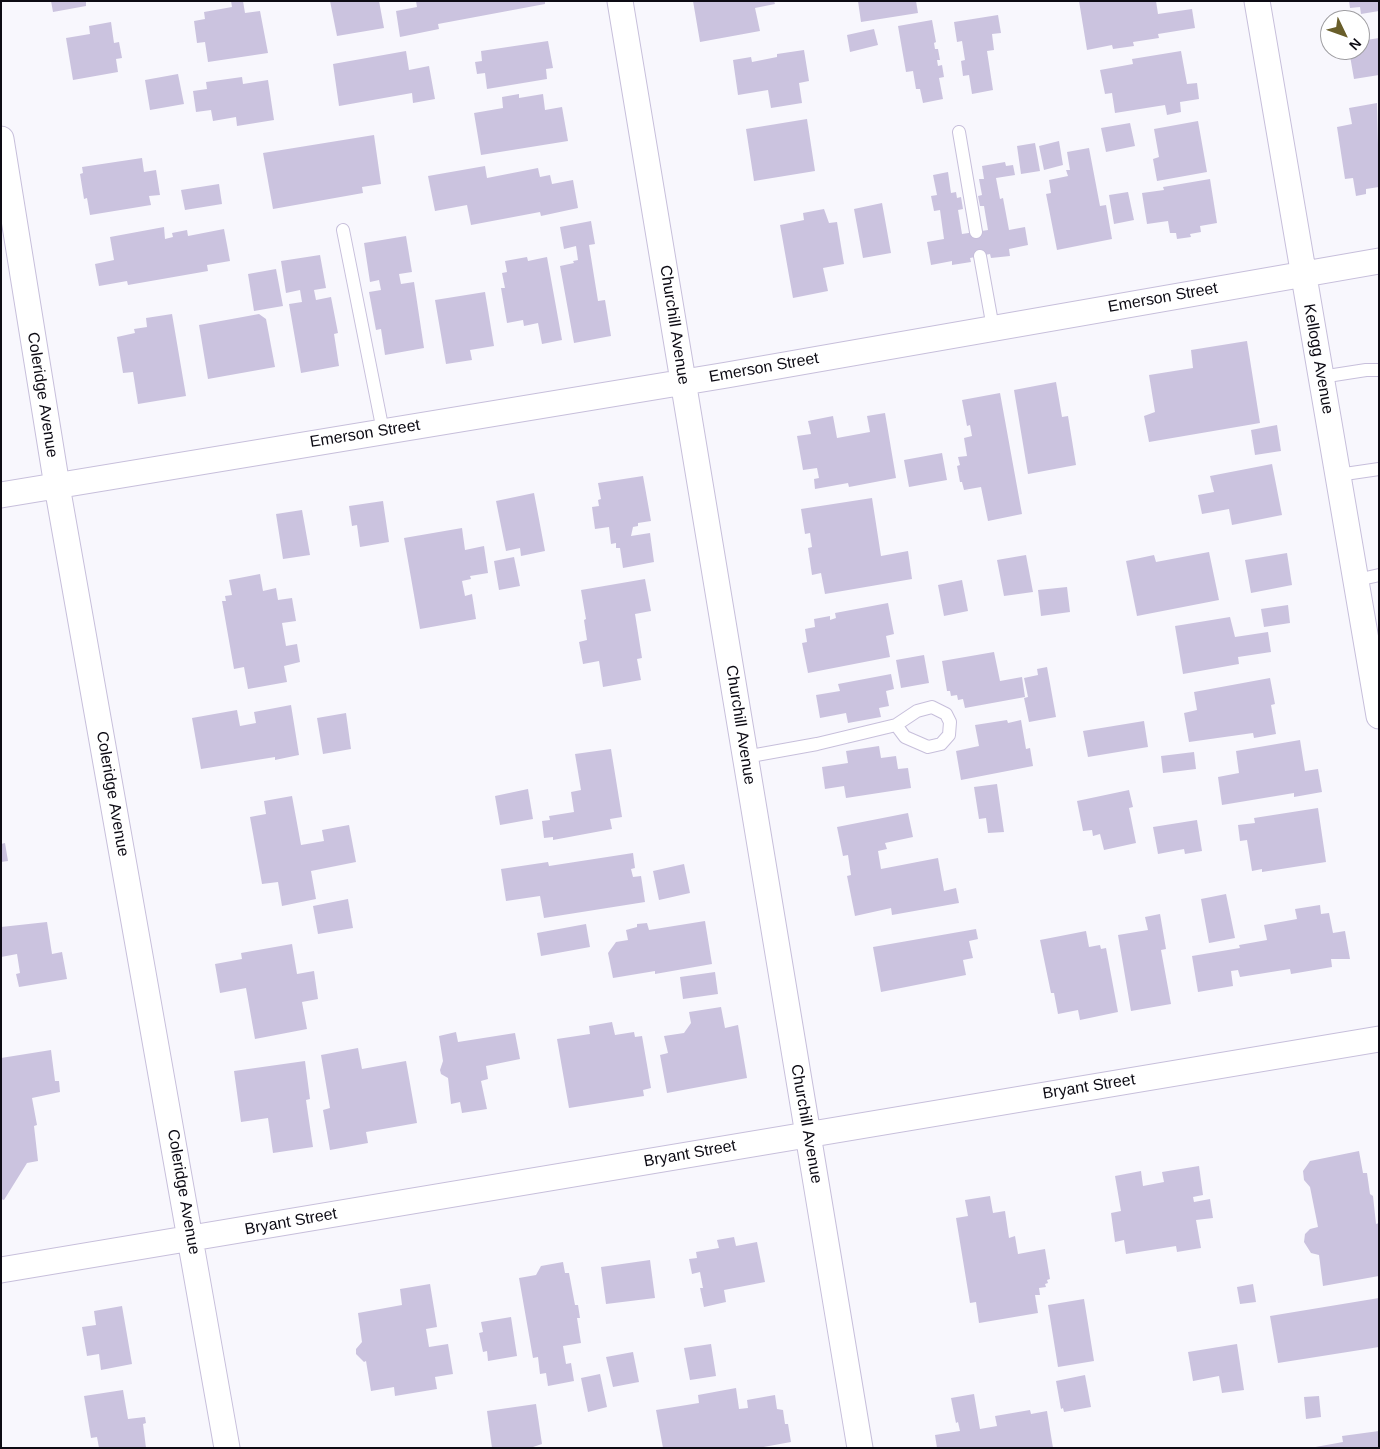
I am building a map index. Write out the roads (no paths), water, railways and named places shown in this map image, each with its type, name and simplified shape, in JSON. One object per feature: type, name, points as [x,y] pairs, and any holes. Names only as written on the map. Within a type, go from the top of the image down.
[{"type":"street","name":"Churchill Avenue","points":[[620,1],[860,1448]]},
{"type":"street","name":"Kellogg Avenue","points":[[1257,1],[1338,475],[1368,577],[1379,716]]},
{"type":"street","name":"Coleridge Avenue","points":[[1,139],[57,486],[227,1448]]},
{"type":"street","name":"Emerson Street","points":[[1,495],[683,382],[1379,261]]},
{"type":"street","name":"Bryant Street","points":[[1,1270],[191,1240],[808,1134],[1379,1039]]},
{"type":"lane","points":[[959,132],[976,232]]},
{"type":"lane","points":[[343,230],[383,431]]},
{"type":"lane","points":[[980,256],[993,328]]},
{"type":"lane","points":[[1321,377],[1366,370],[1379,370]]},
{"type":"lane","points":[[1338,475],[1379,469]]},
{"type":"lane","points":[[745,757],[817,744],[896,725]]}]
